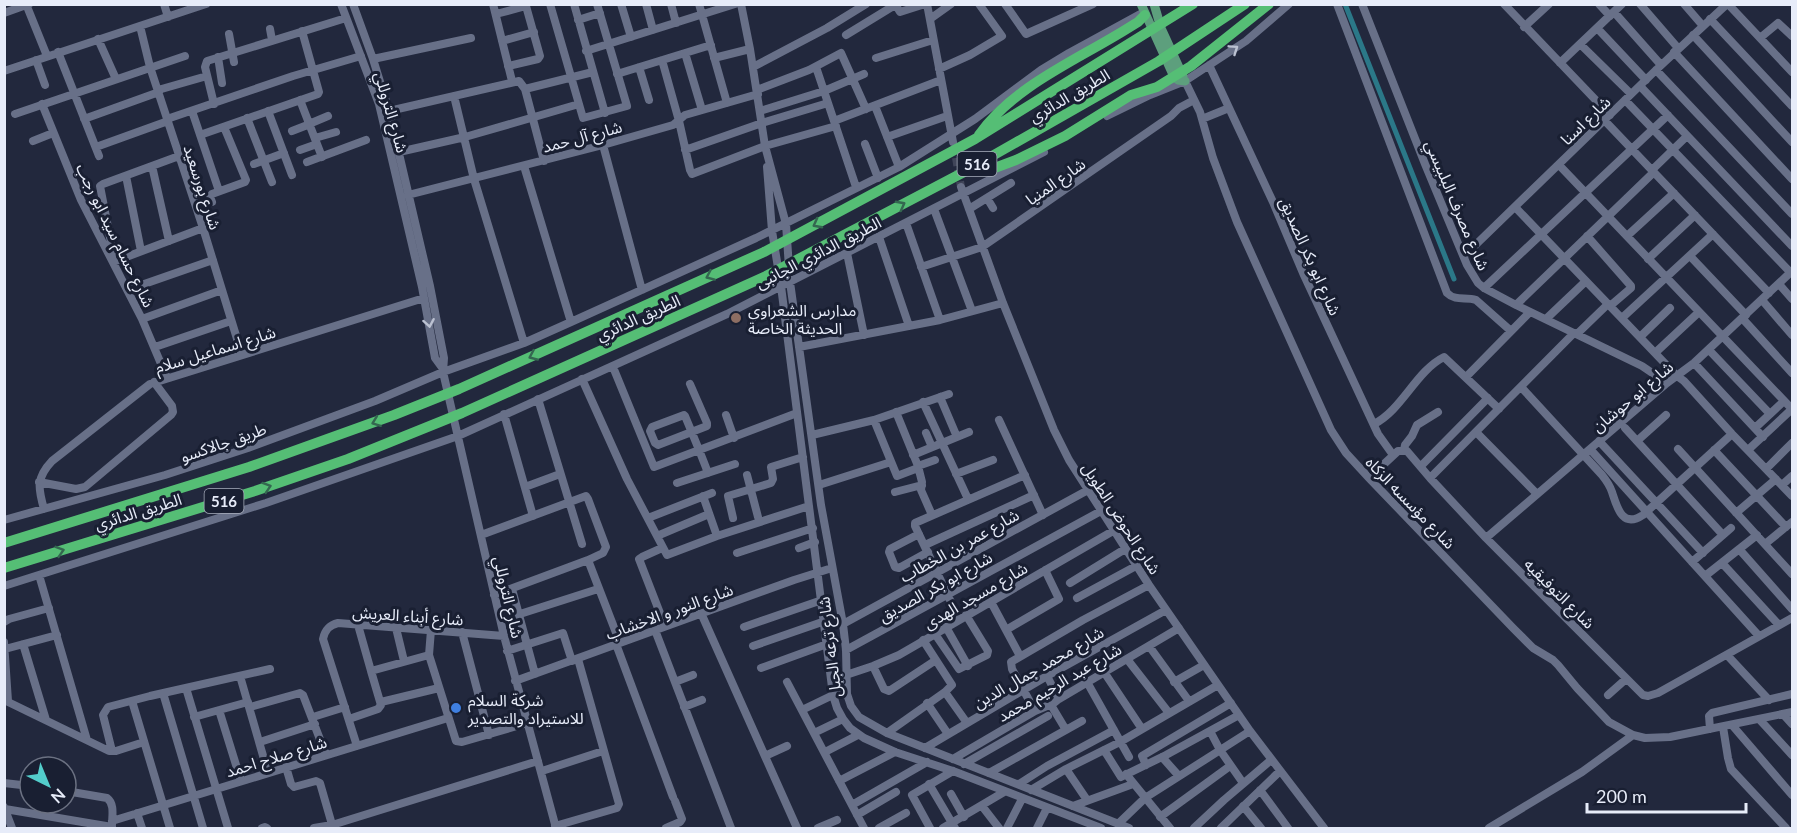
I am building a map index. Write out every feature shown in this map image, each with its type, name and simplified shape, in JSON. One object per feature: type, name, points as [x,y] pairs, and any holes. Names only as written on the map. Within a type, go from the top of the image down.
[{"type":"highway","name":"الطريق الدائري","points":[[4,543],[322,442],[459,389],[764,252],[975,139],[1193,4]]},
{"type":"highway","name":"الطريق الدائري","points":[[4,568],[286,481],[348,459],[462,413],[766,276],[964,172],[1159,61],[1245,4]]},
{"type":"highway","points":[[964,172],[992,169],[1016,160],[1059,139],[1131,95],[1180,77],[1269,4]]},
{"type":"highway","points":[[975,139],[990,119],[1015,97],[1138,22],[1143,10]]},
{"type":"main road","points":[[1154,4],[1159,24],[1180,77]]},
{"type":"main road","points":[[1143,10],[1180,77]]},
{"type":"street","points":[[164,4],[168,17]]},
{"type":"street","points":[[4,71],[206,4]]},
{"type":"street","name":"شارع التروللي","points":[[341,4],[379,104],[424,298],[435,358],[443,371]]},
{"type":"street","name":"شارع التروللي","points":[[353,4],[389,111],[431,292],[444,358],[443,371],[507,651],[556,827]]},
{"type":"street","points":[[493,4],[512,81]]},
{"type":"street","points":[[550,4],[584,118],[627,106],[598,9],[578,20]]},
{"type":"street","points":[[574,4],[605,113]]},
{"type":"street","points":[[621,4],[631,37]]},
{"type":"street","points":[[646,4],[653,30]]},
{"type":"street","points":[[671,4],[676,23]]},
{"type":"street","points":[[699,4],[727,103]]},
{"type":"street","points":[[586,51],[735,4]]},
{"type":"street","points":[[741,4],[765,146]]},
{"type":"street","points":[[753,67],[827,28],[866,4]]},
{"type":"street","points":[[846,35],[895,5],[900,12],[926,4],[952,138]]},
{"type":"street","points":[[930,19],[951,4]]},
{"type":"street","points":[[939,69],[970,55],[1002,36],[979,4]]},
{"type":"street","points":[[1005,4],[1026,34],[1093,4]]},
{"type":"street","name":"الطريق الدائري الجانبى","points":[[4,586],[266,502],[458,436],[613,367],[726,314],[879,237],[934,209],[962,191],[1041,154],[1180,77],[1209,65],[1246,41],[1289,4]]},
{"type":"street","points":[[1337,4],[1447,293],[1456,299],[1476,300],[1511,331]]},
{"type":"street","name":"شارع مصرف البلبيسي","points":[[1362,4],[1425,164],[1472,275],[1484,288],[1648,370],[1667,383]]},
{"type":"street","points":[[1504,4],[1560,63],[1632,149],[1769,293]]},
{"type":"street","points":[[1524,27],[1549,4]]},
{"type":"street","points":[[1599,4],[1612,14],[1792,214]]},
{"type":"street","points":[[1560,63],[1622,4]]},
{"type":"street","points":[[1640,4],[1676,50],[1792,179]]},
{"type":"street","points":[[1684,4],[1703,26]]},
{"type":"street","points":[[4,13],[27,5],[47,56]]},
{"type":"street","points":[[1726,5],[1792,72]]},
{"type":"street","name":"شارع اسنا","points":[[1464,256],[1676,50],[1726,5]]},
{"type":"street","points":[[496,14],[526,6],[540,57],[508,66]]},
{"type":"street","points":[[443,371],[524,343],[772,231],[878,178],[952,138],[1041,70],[1143,10]]},
{"type":"street","points":[[214,104],[206,63],[218,57],[346,18]]},
{"type":"street","points":[[1710,19],[1792,106]]},
{"type":"street","points":[[1760,38],[1778,22],[1792,36]]},
{"type":"street","name":"شارع بورسعيد","points":[[140,26],[150,67],[242,355]]},
{"type":"street","points":[[270,28],[273,40]]},
{"type":"street","points":[[1597,28],[1668,115],[1792,246]]},
{"type":"street","points":[[200,135],[319,93],[302,31]]},
{"type":"street","points":[[502,41],[534,32]]},
{"type":"street","points":[[229,34],[234,62]]},
{"type":"street","points":[[1693,35],[1792,142]]},
{"type":"street","points":[[354,38],[364,36]]},
{"type":"street","points":[[373,60],[471,38]]},
{"type":"street","points":[[99,39],[116,79]]},
{"type":"street","points":[[876,58],[933,40]]},
{"type":"street","points":[[1580,44],[1672,150],[1792,272]]},
{"type":"street","points":[[617,74],[711,45]]},
{"type":"street","points":[[714,58],[750,49]]},
{"type":"street","points":[[58,52],[99,156]]},
{"type":"street","points":[[685,53],[702,110]]},
{"type":"street","name":"شارع آل حمد","points":[[408,195],[544,161],[673,125],[686,115],[757,92],[816,67],[842,53],[853,79]]},
{"type":"street","points":[[15,114],[184,56]]},
{"type":"street","points":[[96,147],[293,76],[361,56]]},
{"type":"street","points":[[218,57],[222,83]]},
{"type":"street","points":[[36,60],[45,85]]},
{"type":"street","points":[[662,60],[690,170],[694,175],[765,146],[835,124],[866,109],[941,80]]},
{"type":"street","name":"شارع ابو بكر الصديق","points":[[1209,65],[1378,434],[1393,455]]},
{"type":"street","points":[[639,66],[649,100]]},
{"type":"street","points":[[816,67],[856,187]]},
{"type":"street","points":[[525,90],[593,72]]},
{"type":"street","points":[[760,111],[824,91],[864,74]]},
{"type":"street","points":[[84,119],[158,91],[207,76]]},
{"type":"street","name":"شارع مؤسسه الزكاه","points":[[1180,77],[1202,119],[1213,158],[1237,222],[1324,417],[1338,443],[1372,476],[1529,645],[1558,665],[1610,722],[1633,735],[1657,739],[1792,712]]},
{"type":"street","points":[[853,79],[866,109]]},
{"type":"street","points":[[389,111],[519,81],[525,90],[544,161]]},
{"type":"street","points":[[454,96],[474,178],[524,343]]},
{"type":"street","points":[[300,100],[322,157]]},
{"type":"street","name":"شارع المنيا","points":[[921,267],[982,247],[1171,116],[1179,108],[1194,100]]},
{"type":"street","points":[[685,150],[828,103]]},
{"type":"street","name":"شارع حسام سيد ابو رجب","points":[[42,104],[81,200],[142,319],[167,378]]},
{"type":"street","points":[[399,152],[465,137],[579,104]]},
{"type":"street","points":[[875,106],[899,167]]},
{"type":"street","points":[[1202,119],[1229,108]]},
{"type":"street","points":[[192,111],[219,191]]},
{"type":"street","points":[[268,111],[292,175]]},
{"type":"street","points":[[1484,288],[1668,115]]},
{"type":"street","points":[[292,131],[328,116]]},
{"type":"street","points":[[887,137],[947,116]]},
{"type":"street","points":[[247,118],[272,182]]},
{"type":"street","points":[[212,201],[211,195],[246,180],[224,127]]},
{"type":"street","points":[[300,150],[336,132]]},
{"type":"street","points":[[33,141],[53,133]]},
{"type":"street","points":[[1516,305],[1687,136]]},
{"type":"street","points":[[307,162],[366,140]]},
{"type":"street","points":[[865,144],[878,178]]},
{"type":"street","points":[[603,145],[642,290]]},
{"type":"street","name":"شارع ترعه الجبل","points":[[765,146],[786,224],[790,282],[819,485],[843,624],[847,694],[851,706],[859,717],[887,733],[1129,828]]},
{"type":"street","name":"شارع ترعه الجبل","points":[[765,146],[772,231],[813,528],[833,695],[837,708],[843,719],[858,735],[895,752],[953,771],[1100,828]]},
{"type":"street","points":[[254,165],[284,153]]},
{"type":"street","points":[[179,156],[100,186],[114,262],[203,228]]},
{"type":"street","points":[[1559,165],[1792,409],[1748,450]]},
{"type":"street","points":[[152,166],[169,241]]},
{"type":"street","points":[[524,166],[571,322]]},
{"type":"street","points":[[126,176],[141,251]]},
{"type":"street","points":[[969,209],[1008,185],[1010,195]]},
{"type":"street","name":"شارع الحوض الطويل","points":[[962,191],[1003,303],[1059,440],[1113,531],[1166,610],[1271,760],[1324,828]]},
{"type":"street","points":[[1627,236],[1674,194]]},
{"type":"street","points":[[987,198],[993,208]]},
{"type":"street","points":[[1785,206],[1792,200]]},
{"type":"street","points":[[1515,207],[1792,495]]},
{"type":"street","points":[[934,209],[972,311]]},
{"type":"street","points":[[1648,259],[1695,215]]},
{"type":"street","points":[[906,223],[940,320]]},
{"type":"street","points":[[1622,318],[1713,234]]},
{"type":"street","points":[[1430,478],[1576,333],[1631,288],[1631,285],[1587,236]]},
{"type":"street","points":[[879,237],[909,326]]},
{"type":"street","points":[[847,253],[864,335]]},
{"type":"street","points":[[1690,256],[1792,373]]},
{"type":"street","points":[[127,290],[213,260]]},
{"type":"street","name":"شارع ابو حوشان","points":[[1486,537],[1667,383],[1694,363],[1792,272]]},
{"type":"street","points":[[1546,319],[1586,281]]},
{"type":"street","points":[[1779,284],[1792,299]]},
{"type":"street","points":[[142,319],[222,290]]},
{"type":"street","name":"شارع اسماعيل سلام","points":[[39,482],[52,461],[143,388],[154,382],[424,298]]},
{"type":"street","points":[[1762,300],[1792,335]]},
{"type":"street","points":[[799,347],[940,320],[1003,303]]},
{"type":"street","points":[[1640,337],[1670,308]]},
{"type":"street","points":[[1466,376],[1530,312]]},
{"type":"street","points":[[1655,353],[1699,312]]},
{"type":"street","points":[[155,347],[231,321]]},
{"type":"street","points":[[1708,350],[1770,414]]},
{"type":"street","points":[[1374,424],[1386,416],[1440,358],[1444,357],[1499,409]]},
{"type":"street","points":[[1694,363],[1763,436]]},
{"type":"street","points":[[613,367],[652,466],[656,467],[797,413]]},
{"type":"street","name":"طريق جالاكسو","points":[[4,520],[165,475],[248,448],[375,401],[443,371]]},
{"type":"street","points":[[582,379],[627,479],[668,556],[717,536],[809,506]]},
{"type":"street","points":[[44,509],[39,492],[39,482],[76,489],[85,487],[171,415],[172,406],[154,382]]},
{"type":"street","points":[[690,384],[707,424],[692,432],[658,445],[650,431],[651,428],[681,415],[685,416],[692,432],[708,473]]},
{"type":"street","points":[[1521,387],[1647,512],[1759,636]]},
{"type":"street","points":[[812,435],[874,420],[949,394]]},
{"type":"street","points":[[940,396],[957,437]]},
{"type":"street","points":[[1421,466],[1488,398]]},
{"type":"street","points":[[538,399],[582,544]]},
{"type":"street","points":[[1755,428],[1784,400]]},
{"type":"street","points":[[923,402],[968,499]]},
{"type":"street","points":[[896,412],[918,467],[921,490],[932,515]]},
{"type":"street","points":[[1372,476],[1393,455],[1404,450],[1417,425],[1438,412]]},
{"type":"street","points":[[504,414],[532,516]]},
{"type":"street","points":[[726,415],[734,438]]},
{"type":"street","points":[[1637,441],[1666,415]]},
{"type":"street","points":[[874,420],[897,476],[935,460]]},
{"type":"street","points":[[999,420],[1043,515]]},
{"type":"street","points":[[1625,428],[1723,535]]},
{"type":"street","points":[[913,455],[969,432]]},
{"type":"street","points":[[1476,432],[1537,494]]},
{"type":"street","points":[[926,433],[932,447]]},
{"type":"street","points":[[1587,452],[1606,481],[1622,516],[1633,519],[1647,512],[1732,434]]},
{"type":"street","points":[[1599,441],[1702,553]]},
{"type":"street","points":[[1766,469],[1792,443]]},
{"type":"street","points":[[1678,449],[1792,574]]},
{"type":"street","name":"شارع التوفيقيه","points":[[1404,450],[1410,453],[1430,478],[1486,537],[1643,694],[1653,695],[1727,655]]},
{"type":"street","points":[[1714,450],[1756,496],[1789,525],[1765,544]]},
{"type":"street","points":[[733,518],[728,496],[772,482],[772,466],[803,457]]},
{"type":"street","points":[[956,474],[993,460]]},
{"type":"street","points":[[819,485],[891,462]]},
{"type":"street","points":[[677,483],[735,464]]},
{"type":"street","points":[[525,487],[560,474]]},
{"type":"street","points":[[747,475],[759,517]]},
{"type":"street","points":[[934,634],[960,669],[987,655],[988,651],[947,595],[915,526],[916,522],[1025,475]]},
{"type":"street","points":[[1736,513],[1756,496],[1792,476]]},
{"type":"street","points":[[895,492],[922,485]]},
{"type":"street","name":"شارع عمر بن الخطاب","points":[[843,624],[1088,490]]},
{"type":"street","points":[[648,518],[712,493]]},
{"type":"street","points":[[919,534],[890,549],[895,567],[899,568],[926,549],[1034,495]]},
{"type":"street","points":[[703,496],[717,536]]},
{"type":"street","points":[[481,535],[587,497],[606,547],[603,553],[588,560],[494,595]]},
{"type":"street","name":"شارع ابو بكر الصديق","points":[[846,650],[1101,511]]},
{"type":"street","points":[[657,536],[709,514]]},
{"type":"street","points":[[737,553],[813,528]]},
{"type":"street","points":[[1692,562],[1731,528]]},
{"type":"street","name":"شارع مسجد الهدى","points":[[846,675],[899,655],[1113,531]]},
{"type":"street","points":[[1705,576],[1757,535]]},
{"type":"street","points":[[799,548],[814,542]]},
{"type":"street","points":[[662,548],[639,559],[665,627]]},
{"type":"street","points":[[1070,583],[1125,549]]},
{"type":"street","points":[[1739,549],[1792,609]]},
{"type":"street","points":[[588,560],[682,819],[666,828]]},
{"type":"street","points":[[1722,563],[1779,625]]},
{"type":"street","points":[[1077,598],[1136,566]]},
{"type":"street","name":"شارع النور و الاخشاب","points":[[515,681],[700,613],[832,568]]},
{"type":"street","points":[[1006,630],[1059,599],[1045,570]]},
{"type":"street","points":[[39,575],[87,740]]},
{"type":"street","points":[[1035,711],[1010,665],[1013,661],[1149,585]]},
{"type":"street","points":[[512,589],[535,674]]},
{"type":"street","points":[[519,614],[598,590]]},
{"type":"street","points":[[744,627],[822,600]]},
{"type":"street","points":[[991,602],[1020,656]]},
{"type":"street","points":[[4,622],[49,608]]},
{"type":"street","name":"شارع محمد جمال الدين","points":[[925,748],[1047,676],[1166,610]]},
{"type":"street","points":[[700,613],[798,828]]},
{"type":"street","points":[[1769,700],[1727,655],[1792,618]]},
{"type":"street","points":[[753,646],[825,621]]},
{"type":"street","name":"شارع أبناء العريش","points":[[357,746],[323,639],[324,633],[332,624],[504,636]]},
{"type":"street","points":[[348,719],[378,709],[381,702],[358,625]]},
{"type":"street","points":[[946,627],[968,666]]},
{"type":"street","points":[[396,628],[404,661]]},
{"type":"street","name":"شارع عبد الرحيم محمد","points":[[953,759],[1035,711],[1051,705],[1179,628]]},
{"type":"street","points":[[431,630],[429,655],[456,741],[459,743],[527,723]]},
{"type":"street","points":[[655,630],[732,828]]},
{"type":"street","points":[[462,632],[489,735]]},
{"type":"street","points":[[507,651],[563,633],[575,660],[603,751],[618,806],[556,827]]},
{"type":"street","points":[[57,635],[5,646],[6,700],[112,751],[144,742]]},
{"type":"street","points":[[887,733],[952,685],[923,640]]},
{"type":"street","points":[[23,644],[46,720]]},
{"type":"street","points":[[761,668],[827,644]]},
{"type":"street","points":[[1149,646],[1189,701]]},
{"type":"street","points":[[371,671],[429,655]]},
{"type":"street","points":[[1127,659],[1169,713]]},
{"type":"street","points":[[873,666],[884,689],[889,691],[936,660]]},
{"type":"street","points":[[1174,682],[1204,664]]},
{"type":"street","points":[[112,751],[103,715],[110,706],[270,669]]},
{"type":"street","points":[[1104,672],[1142,729]]},
{"type":"street","points":[[675,682],[693,675]]},
{"type":"street","points":[[240,676],[268,773]]},
{"type":"street","points":[[1047,676],[1059,699]]},
{"type":"street","points":[[1608,695],[1626,679]]},
{"type":"street","points":[[787,682],[864,828]]},
{"type":"street","points":[[1087,682],[1129,757]]},
{"type":"street","points":[[1031,790],[1218,685]]},
{"type":"street","points":[[186,688],[228,828]]},
{"type":"street","points":[[381,702],[439,688]]},
{"type":"street","points":[[945,692],[967,723]]},
{"type":"street","points":[[164,693],[203,828]]},
{"type":"street","points":[[194,717],[300,693],[306,697],[326,755]]},
{"type":"street","points":[[802,711],[833,695],[847,694]]},
{"type":"street","points":[[1712,729],[1709,716],[1712,713],[1792,694]]},
{"type":"street","points":[[684,707],[702,700]]},
{"type":"street","points":[[132,701],[170,828]]},
{"type":"street","points":[[927,703],[948,734]]},
{"type":"street","points":[[1146,765],[1142,756],[1231,703]]},
{"type":"street","points":[[1051,705],[1066,730]]},
{"type":"street","points":[[260,742],[345,707]]},
{"type":"street","points":[[219,710],[241,781]]},
{"type":"street","points":[[1783,714],[1792,724]]},
{"type":"street","points":[[1104,750],[1119,776],[1162,757],[1239,715]]},
{"type":"street","points":[[964,764],[1048,716]]},
{"type":"street","name":"شارع صلاح احمد","points":[[112,825],[137,813],[448,718]]},
{"type":"street","points":[[814,733],[843,719]]},
{"type":"street","points":[[1760,720],[1792,755]]},
{"type":"street","points":[[989,773],[1082,721]]},
{"type":"street","points":[[1732,725],[1792,795]]},
{"type":"street","points":[[1724,727],[1731,769],[1786,828]]},
{"type":"street","points":[[1018,784],[1114,730]]},
{"type":"street","points":[[1118,824],[1145,798],[1250,730]]},
{"type":"street","points":[[1210,731],[1230,766],[1243,783]]},
{"type":"street","points":[[825,753],[858,735]]},
{"type":"street","points":[[1489,828],[1582,772],[1633,735]]},
{"type":"street","points":[[765,756],[787,746]]},
{"type":"street","points":[[542,771],[603,751]]},
{"type":"street","points":[[839,781],[895,752]]},
{"type":"street","points":[[1066,756],[1069,768],[1087,800]]},
{"type":"street","points":[[1162,757],[1178,775]]},
{"type":"street","points":[[1194,828],[1271,760]]},
{"type":"street","points":[[314,828],[333,827],[538,761]]},
{"type":"street","points":[[852,805],[927,762]]},
{"type":"street","points":[[1161,816],[1230,766]]},
{"type":"street","points":[[286,768],[294,787],[316,781],[320,783],[333,827]]},
{"type":"street","points":[[930,828],[912,796],[953,771]]},
{"type":"street","points":[[1221,828],[1280,771]]},
{"type":"street","points":[[1126,774],[1170,828]]},
{"type":"street","points":[[943,828],[954,826],[1002,791],[1004,779]]},
{"type":"street","points":[[929,784],[954,826]]},
{"type":"street","points":[[1073,806],[1133,784]]},
{"type":"street","points":[[1260,790],[1288,828]]},
{"type":"street","points":[[857,815],[896,792]]},
{"type":"street","points":[[12,828],[6,819],[5,808],[112,825],[112,804],[107,798],[78,793]]},
{"type":"street","points":[[951,794],[964,817]]},
{"type":"street","points":[[1007,828],[1022,799]]},
{"type":"street","points":[[982,806],[999,828]]},
{"type":"street","points":[[1244,806],[1262,828]]},
{"type":"street","points":[[1036,828],[1047,808]]},
{"type":"street","points":[[137,813],[142,828]]},
{"type":"street","points":[[879,828],[906,813]]},
{"type":"street","points":[[818,828],[837,820]]},
{"type":"street","points":[[262,828],[267,828]]},
{"type":"waterway","points":[[1345,4],[1454,279]]},
{"type":"tunnel","points":[[954,146],[961,187]]},
{"type":"place","name":"مدارس الشعراوي الحديثة الخاصة","points":[[736,318]]},
{"type":"place","name":"شركة السلام للاستيراد والتصدير","points":[[456,708]]}]
